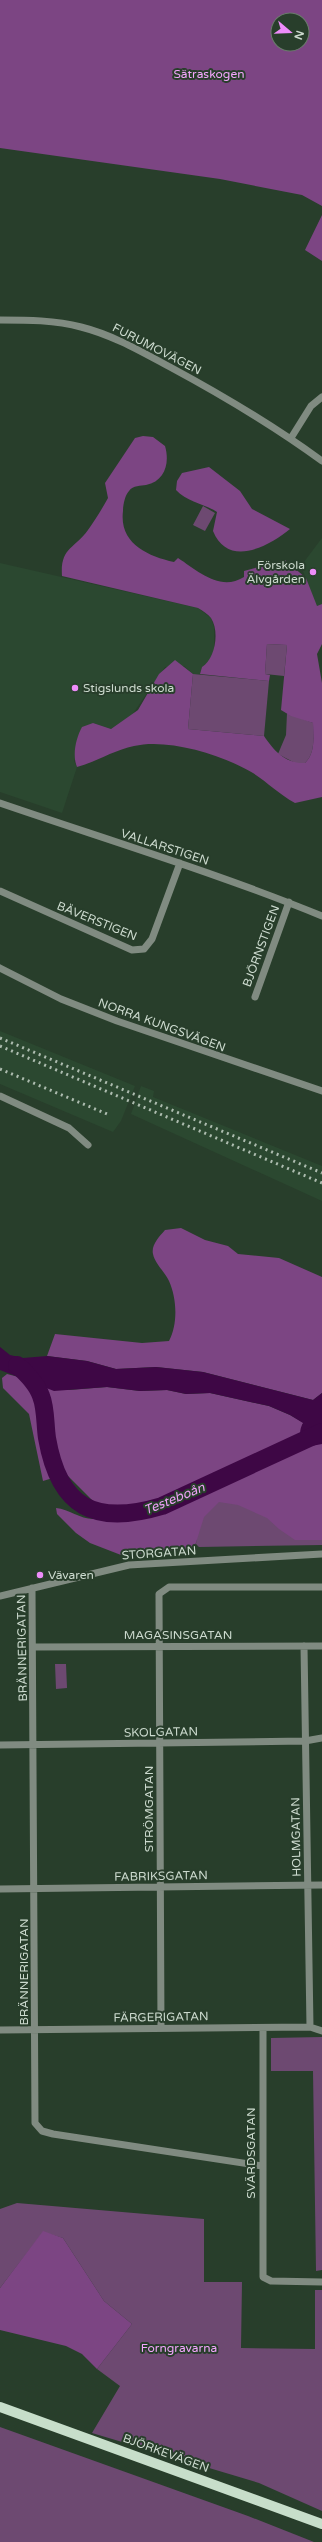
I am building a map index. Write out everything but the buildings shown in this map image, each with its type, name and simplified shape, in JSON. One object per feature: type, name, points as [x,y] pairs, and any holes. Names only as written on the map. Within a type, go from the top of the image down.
[{"type":"main road","name":"BJÖRKEVÄGEN","points":[[0,2407],[322,2524]]},
{"type":"street","name":"FURUMOVÄGEN","points":[[0,320],[57,323],[102,334],[138,350],[197,381],[291,438],[322,461]]},
{"type":"street","points":[[291,438],[311,406],[322,397]]},
{"type":"street","name":"VALLARSTIGEN","points":[[0,803],[84,833],[180,863],[289,902],[322,916]]},
{"type":"street","name":"BÄVERSTIGEN","points":[[0,891],[132,950],[144,949],[152,939],[180,863]]},
{"type":"street","name":"BJÖRNSTIGEN","points":[[255,998],[289,902]]},
{"type":"street","name":"NORRA KUNGSVÄGEN","points":[[0,968],[61,999],[117,1021],[322,1091]]},
{"type":"street","points":[[0,1096],[69,1128],[88,1145]]},
{"type":"street","name":"STORGATAN","points":[[0,1596],[128,1565],[322,1554]]},
{"type":"street","name":"STRÖMGATAN","points":[[161,2028],[157,1602],[160,1591],[170,1587],[322,1587]]},
{"type":"street","name":"BRÄNNERIGATAN","points":[[32,1588],[34,1647],[35,1888],[34,2118],[38,2128],[42,2131],[262,2166]]},
{"type":"street","name":"HOLMGATAN","points":[[304,1646],[310,2027]]},
{"type":"street","name":"MAGASINSGATAN","points":[[34,1647],[322,1646]]},
{"type":"street","name":"SKOLGATAN","points":[[0,1745],[305,1741],[322,1738]]},
{"type":"street","name":"FABRIKSGATAN","points":[[0,1889],[322,1885]]},
{"type":"street","name":"FÄRGERIGATAN","points":[[0,2030],[310,2027],[322,2031]]},
{"type":"street","name":"SVÄRDSGATAN","points":[[263,2028],[262,2270],[264,2278],[270,2281],[322,2282]]},
{"type":"shaded area","name":"Förskola Älvgården","points":[[322,538],[322,604],[317,607],[301,566]]},
{"type":"shaded area","name":"Stigslunds skola","points":[[0,563],[198,608],[211,618],[214,627],[214,651],[208,663],[202,667],[200,674],[193,674],[184,666],[165,667],[132,715],[111,729],[93,723],[74,761],[77,767],[62,813],[0,792]]},
{"type":"shaded area","points":[[0,1031],[135,1086],[121,1121],[113,1132],[0,1084]]},
{"type":"shaded area","points":[[141,1086],[154,1091],[153,1097],[322,1166],[322,1201],[131,1114]]},
{"type":"shaded area","points":[[0,1347],[10,1355],[23,1358],[47,1356],[87,1361],[116,1369],[156,1367],[203,1372],[313,1400],[322,1393],[322,1444],[306,1447],[300,1435],[303,1423],[290,1415],[269,1406],[210,1393],[186,1394],[167,1390],[140,1391],[107,1387],[54,1391],[0,1370]]},
{"type":"green space","name":"Sätraskogen","points":[[0,0],[322,0],[322,206],[302,195],[220,179],[0,148]]},
{"type":"green space","points":[[322,215],[322,261],[305,250]]},
{"type":"green space","points":[[143,436],[153,437],[165,446],[167,459],[162,475],[158,480],[131,489],[125,498],[123,522],[125,532],[130,540],[145,552],[174,562],[178,558],[201,574],[218,581],[235,581],[244,577],[244,571],[285,560],[306,578],[317,606],[322,604],[322,644],[317,654],[322,683],[322,797],[295,803],[241,766],[211,754],[179,746],[163,744],[134,746],[77,767],[75,747],[82,727],[93,723],[111,729],[138,710],[159,674],[175,660],[193,674],[188,729],[264,736],[281,756],[298,763],[305,763],[309,759],[312,749],[313,723],[291,716],[281,710],[287,645],[267,644],[265,674],[270,675],[269,681],[200,674],[202,667],[213,652],[216,638],[214,624],[211,618],[198,608],[62,576],[63,560],[66,554],[88,530],[108,498],[105,483],[135,438]]},
{"type":"green space","points":[[209,467],[240,491],[252,509],[290,529],[271,542],[249,551],[228,549],[220,542],[213,531],[217,512],[190,500],[176,490],[177,481],[182,473]]},
{"type":"green space","points":[[203,506],[215,513],[205,531],[193,525]]},
{"type":"green space","points":[[267,644],[287,645],[284,676],[265,674]]},
{"type":"green space","points":[[193,674],[269,681],[264,736],[188,729]]},
{"type":"green space","points":[[287,713],[313,723],[311,754],[305,763],[297,764],[278,754],[286,735]]},
{"type":"green space","points":[[181,1228],[205,1240],[228,1246],[238,1254],[279,1258],[322,1277],[322,1393],[313,1400],[203,1372],[156,1367],[116,1369],[87,1361],[47,1356],[55,1334],[142,1343],[169,1341],[175,1319],[174,1296],[169,1281],[154,1258],[153,1247],[165,1230]]},
{"type":"green space","points":[[7,1374],[69,1390],[107,1387],[140,1391],[167,1390],[186,1394],[210,1393],[269,1406],[290,1415],[304,1423],[302,1425],[317,1444],[322,1444],[322,1540],[295,1540],[279,1529],[267,1518],[238,1505],[219,1502],[204,1517],[194,1549],[121,1555],[90,1543],[76,1533],[57,1514],[56,1508],[88,1519],[93,1519],[97,1509],[96,1504],[66,1474],[43,1481],[29,1414],[3,1388],[2,1378]]},
{"type":"green space","points":[[322,1466],[322,1545],[199,1547],[196,1544],[198,1522],[216,1501]]},
{"type":"green space","points":[[55,1664],[66,1664],[67,1688],[56,1689]]},
{"type":"green space","points":[[322,2037],[322,2270],[316,2271],[313,2071],[271,2071],[271,2038]]},
{"type":"green space","name":"Forngravarna","points":[[17,2203],[204,2219],[204,2282],[242,2282],[241,2348],[315,2349],[315,2290],[322,2290],[322,2511],[259,2483],[92,2433],[120,2386],[97,2369],[132,2324],[104,2301],[63,2238],[43,2232],[0,2288],[0,2209]]},
{"type":"green space","points":[[43,2231],[63,2238],[104,2301],[132,2324],[97,2369],[82,2354],[66,2346],[0,2330],[0,2288]]},
{"type":"green space","points":[[0,2427],[248,2516],[314,2542],[0,2542]]},
{"type":"waterway","name":"Testeboån","points":[[17,1365],[34,1383],[43,1401],[47,1438],[53,1462],[61,1481],[71,1496],[84,1506],[99,1512],[117,1514],[138,1512],[162,1506],[322,1432]]},
{"type":"railway","points":[[0,1038],[322,1173]]},
{"type":"railway","points":[[0,1046],[322,1183]]},
{"type":"railway","points":[[0,1069],[107,1114]]},
{"type":"place","name":"Förskola Älvgården","points":[[313,572]]},
{"type":"place","name":"Stigslunds skola","points":[[75,688]]},
{"type":"place","name":"Vävaren","points":[[40,1575]]}]
